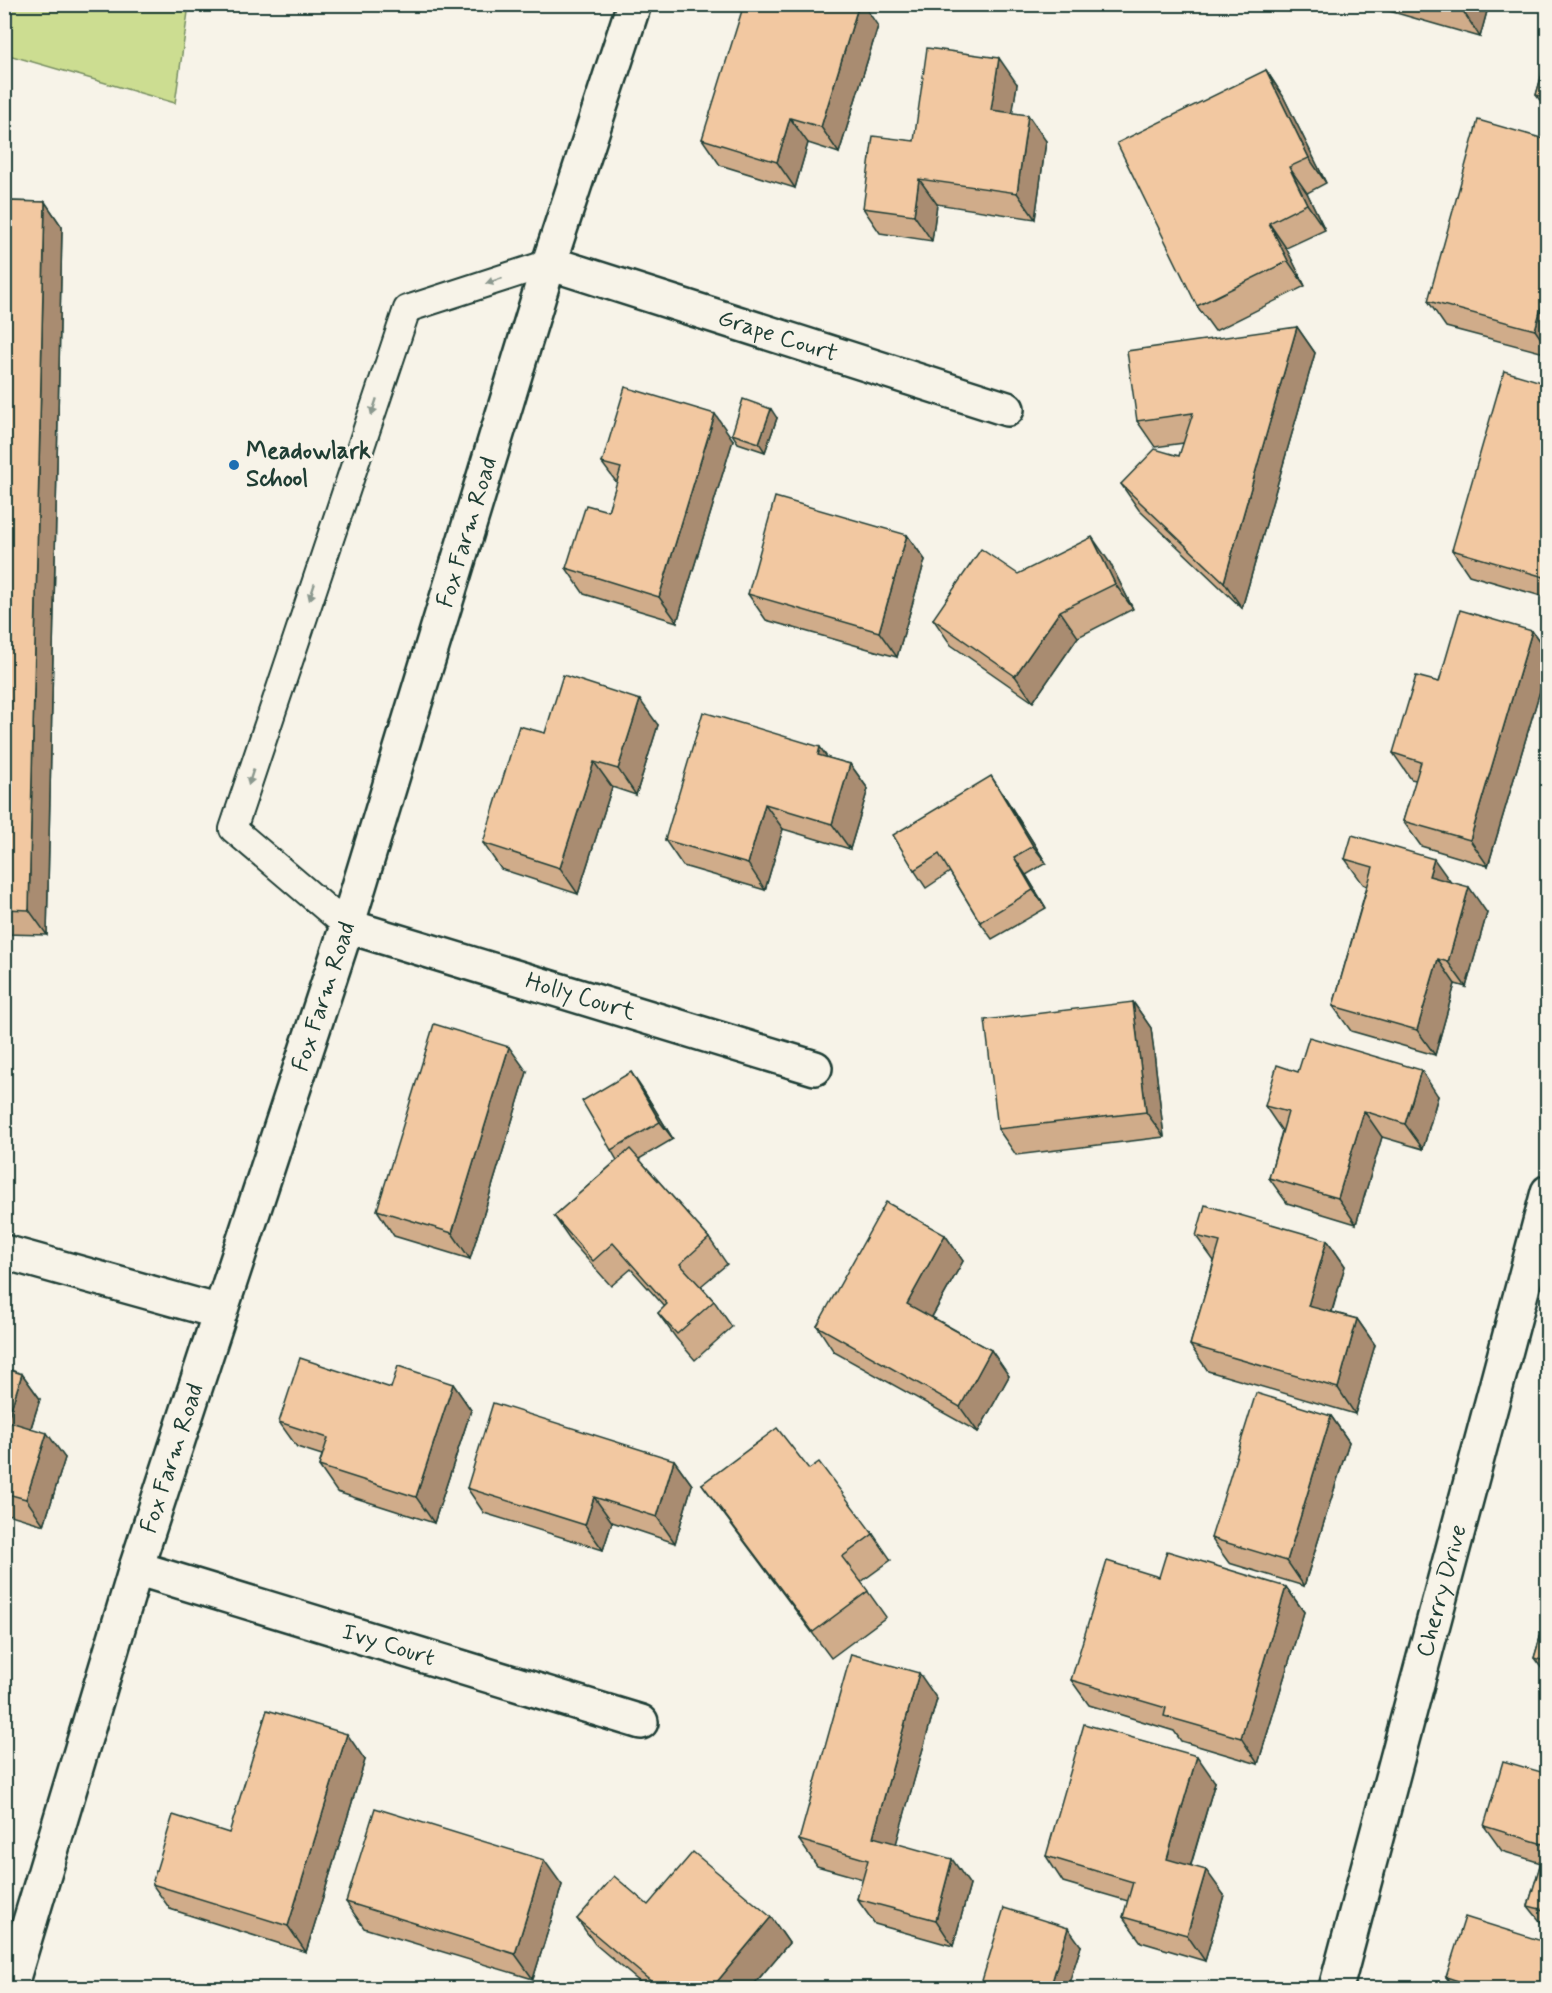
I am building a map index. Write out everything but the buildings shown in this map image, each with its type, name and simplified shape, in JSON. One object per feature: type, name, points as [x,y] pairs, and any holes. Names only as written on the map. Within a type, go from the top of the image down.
[{"type":"street","name":"Fox Farm Road","points":[[10,1989],[14,1943],[347,926],[549,264],[634,4]]},
{"type":"street","name":"Grape Court","points":[[549,264],[1007,409]]},
{"type":"street","name":"Holly Court","points":[[347,926],[815,1068]]},
{"type":"street","name":"Cherry Drive","points":[[1336,1989],[1548,1192]]},
{"type":"street","points":[[4,1252],[220,1312]]},
{"type":"street","name":"Ivy Court","points":[[136,1568],[641,1722]]},
{"type":"lane","points":[[347,926],[233,829],[407,309],[549,264]]},
{"type":"green space","points":[[4,5],[189,5],[175,103],[5,54]]},
{"type":"place","name":"Meadowlark School","points":[[234,465]]}]
